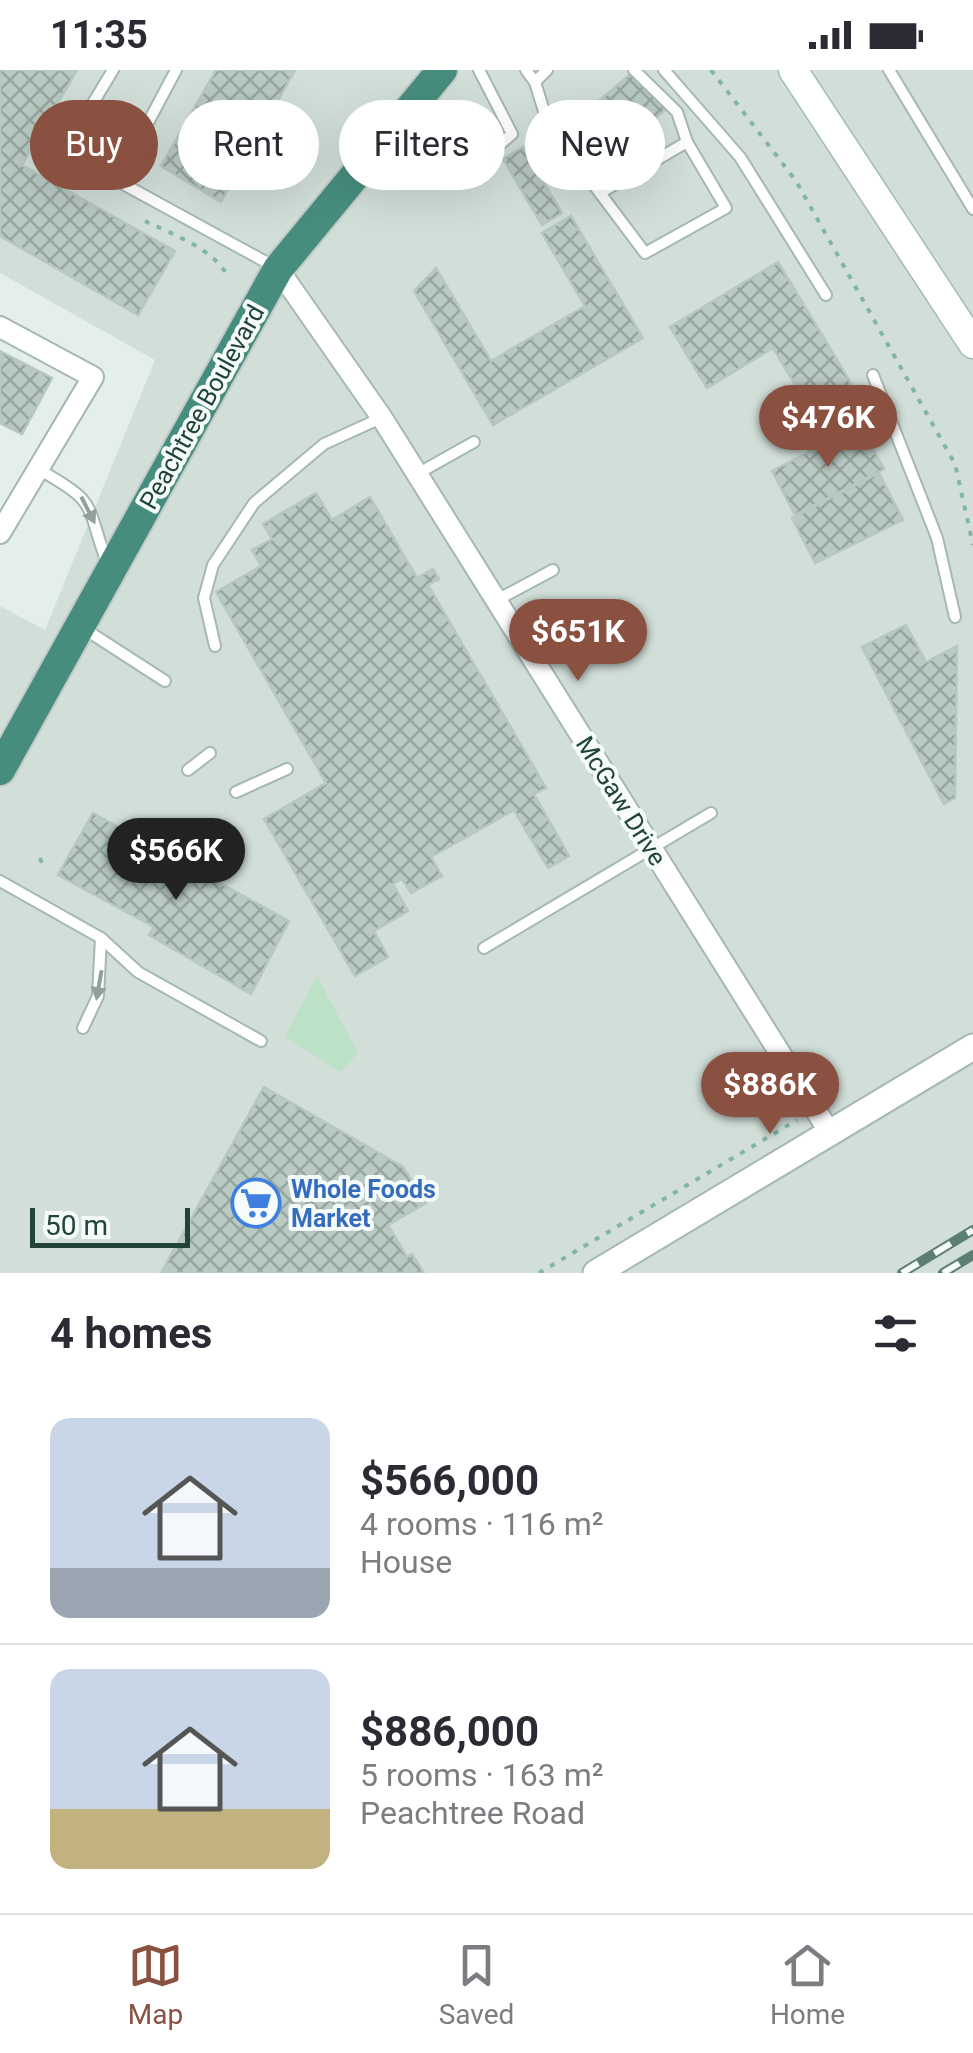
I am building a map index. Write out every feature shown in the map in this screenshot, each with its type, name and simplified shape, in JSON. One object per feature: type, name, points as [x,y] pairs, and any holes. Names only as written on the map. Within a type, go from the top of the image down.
[{"type":"highway","name":"Peachtree Boulevard","points":[[418,100],[442,70]]},
{"type":"highway","name":"Peachtree Boulevard","points":[[0,770],[278,269],[344,190]]},
{"type":"main road","points":[[793,70],[973,344]]},
{"type":"street","name":"McGaw Drive","points":[[278,269],[418,474],[830,1133]]},
{"type":"street","points":[[0,327],[93,376],[0,533]]},
{"type":"street","points":[[596,1273],[973,1047]]},
{"type":"lane","points":[[95,100],[113,70]]},
{"type":"lane","points":[[158,104],[176,70]]},
{"type":"lane","points":[[479,70],[494,100]]},
{"type":"lane","points":[[526,70],[535,82],[547,120],[644,253],[726,208],[686,142],[678,112],[634,70]]},
{"type":"lane","points":[[535,82],[547,70]]},
{"type":"lane","points":[[664,70],[740,157],[826,295]]},
{"type":"lane","points":[[889,70],[973,209]]},
{"type":"lane","points":[[600,193],[686,142]]},
{"type":"lane","points":[[129,190],[278,269]]},
{"type":"lane","points":[[873,375],[937,538],[954,616]]},
{"type":"lane","points":[[215,646],[204,598],[214,565],[254,503],[324,444],[382,418]]},
{"type":"lane","points":[[418,474],[474,442]]},
{"type":"lane","points":[[38,468],[75,489],[91,506],[110,572]]},
{"type":"lane","points":[[496,601],[554,570]]},
{"type":"lane","points":[[82,628],[166,681]]},
{"type":"lane","points":[[188,770],[210,752]]},
{"type":"lane","points":[[236,792],[287,769]]},
{"type":"lane","points":[[484,948],[711,812]]},
{"type":"lane","points":[[0,881],[101,938],[138,972],[261,1041]]},
{"type":"lane","points":[[83,1028],[98,996],[101,938]]},
{"type":"path","points":[[711,70],[796,181],[954,464],[971,523],[973,545]]},
{"type":"path","points":[[145,221],[194,245],[221,264],[228,276]]},
{"type":"path","points":[[40,858],[44,869]]},
{"type":"path","points":[[539,1273],[786,1124]]},
{"type":"shaded area","points":[[0,70],[973,70],[973,1273],[0,1273],[0,606],[45,630],[155,360],[0,273]]},
{"type":"green space","points":[[317,976],[358,1053],[340,1072],[285,1036]]},
{"type":"building","points":[[0,70],[77,70],[60,100],[30,100],[30,151],[22,165],[30,169],[30,190],[66,190],[175,251],[138,315],[0,236]]},
{"type":"building","points":[[216,70],[295,70],[278,100],[199,100]]},
{"type":"building","points":[[634,71],[658,100],[600,100]]},
{"type":"building","points":[[178,136],[178,176],[161,166]]},
{"type":"building","points":[[523,147],[525,190],[548,190],[562,213],[542,225],[505,158]]},
{"type":"building","points":[[201,190],[228,190],[221,202]]},
{"type":"building","points":[[571,216],[643,338],[493,425],[414,291],[436,268],[491,361],[585,306],[542,233]]},
{"type":"building","points":[[778,262],[863,403],[822,429],[773,348],[707,388],[670,327]]},
{"type":"building","points":[[0,351],[52,378],[22,434],[0,423]]},
{"type":"building","points":[[860,425],[884,469],[795,515],[772,471]]},
{"type":"building","points":[[879,473],[903,520],[815,563],[792,518]]},
{"type":"building","points":[[316,493],[332,520],[370,497],[417,578],[433,569],[439,579],[428,585],[546,788],[534,794],[569,856],[548,868],[514,810],[431,857],[442,876],[411,893],[402,879],[393,884],[408,911],[374,931],[388,957],[355,976],[264,819],[326,783],[216,592],[261,566],[252,550],[272,539],[263,524]]},
{"type":"building","points":[[906,625],[926,662],[957,646],[955,798],[944,804],[862,647]]},
{"type":"building","points":[[93,813],[289,921],[251,994],[149,935],[154,927],[58,875]]},
{"type":"building","points":[[264,1087],[403,1167],[426,1203],[388,1225],[407,1257],[412,1254],[424,1273],[161,1273]]},
{"type":"railway","points":[[902,1273],[973,1230]]},
{"type":"railway","points":[[943,1273],[973,1255]]},
{"type":"place","name":"Whole Foods Market","points":[[256,1203]]}]
